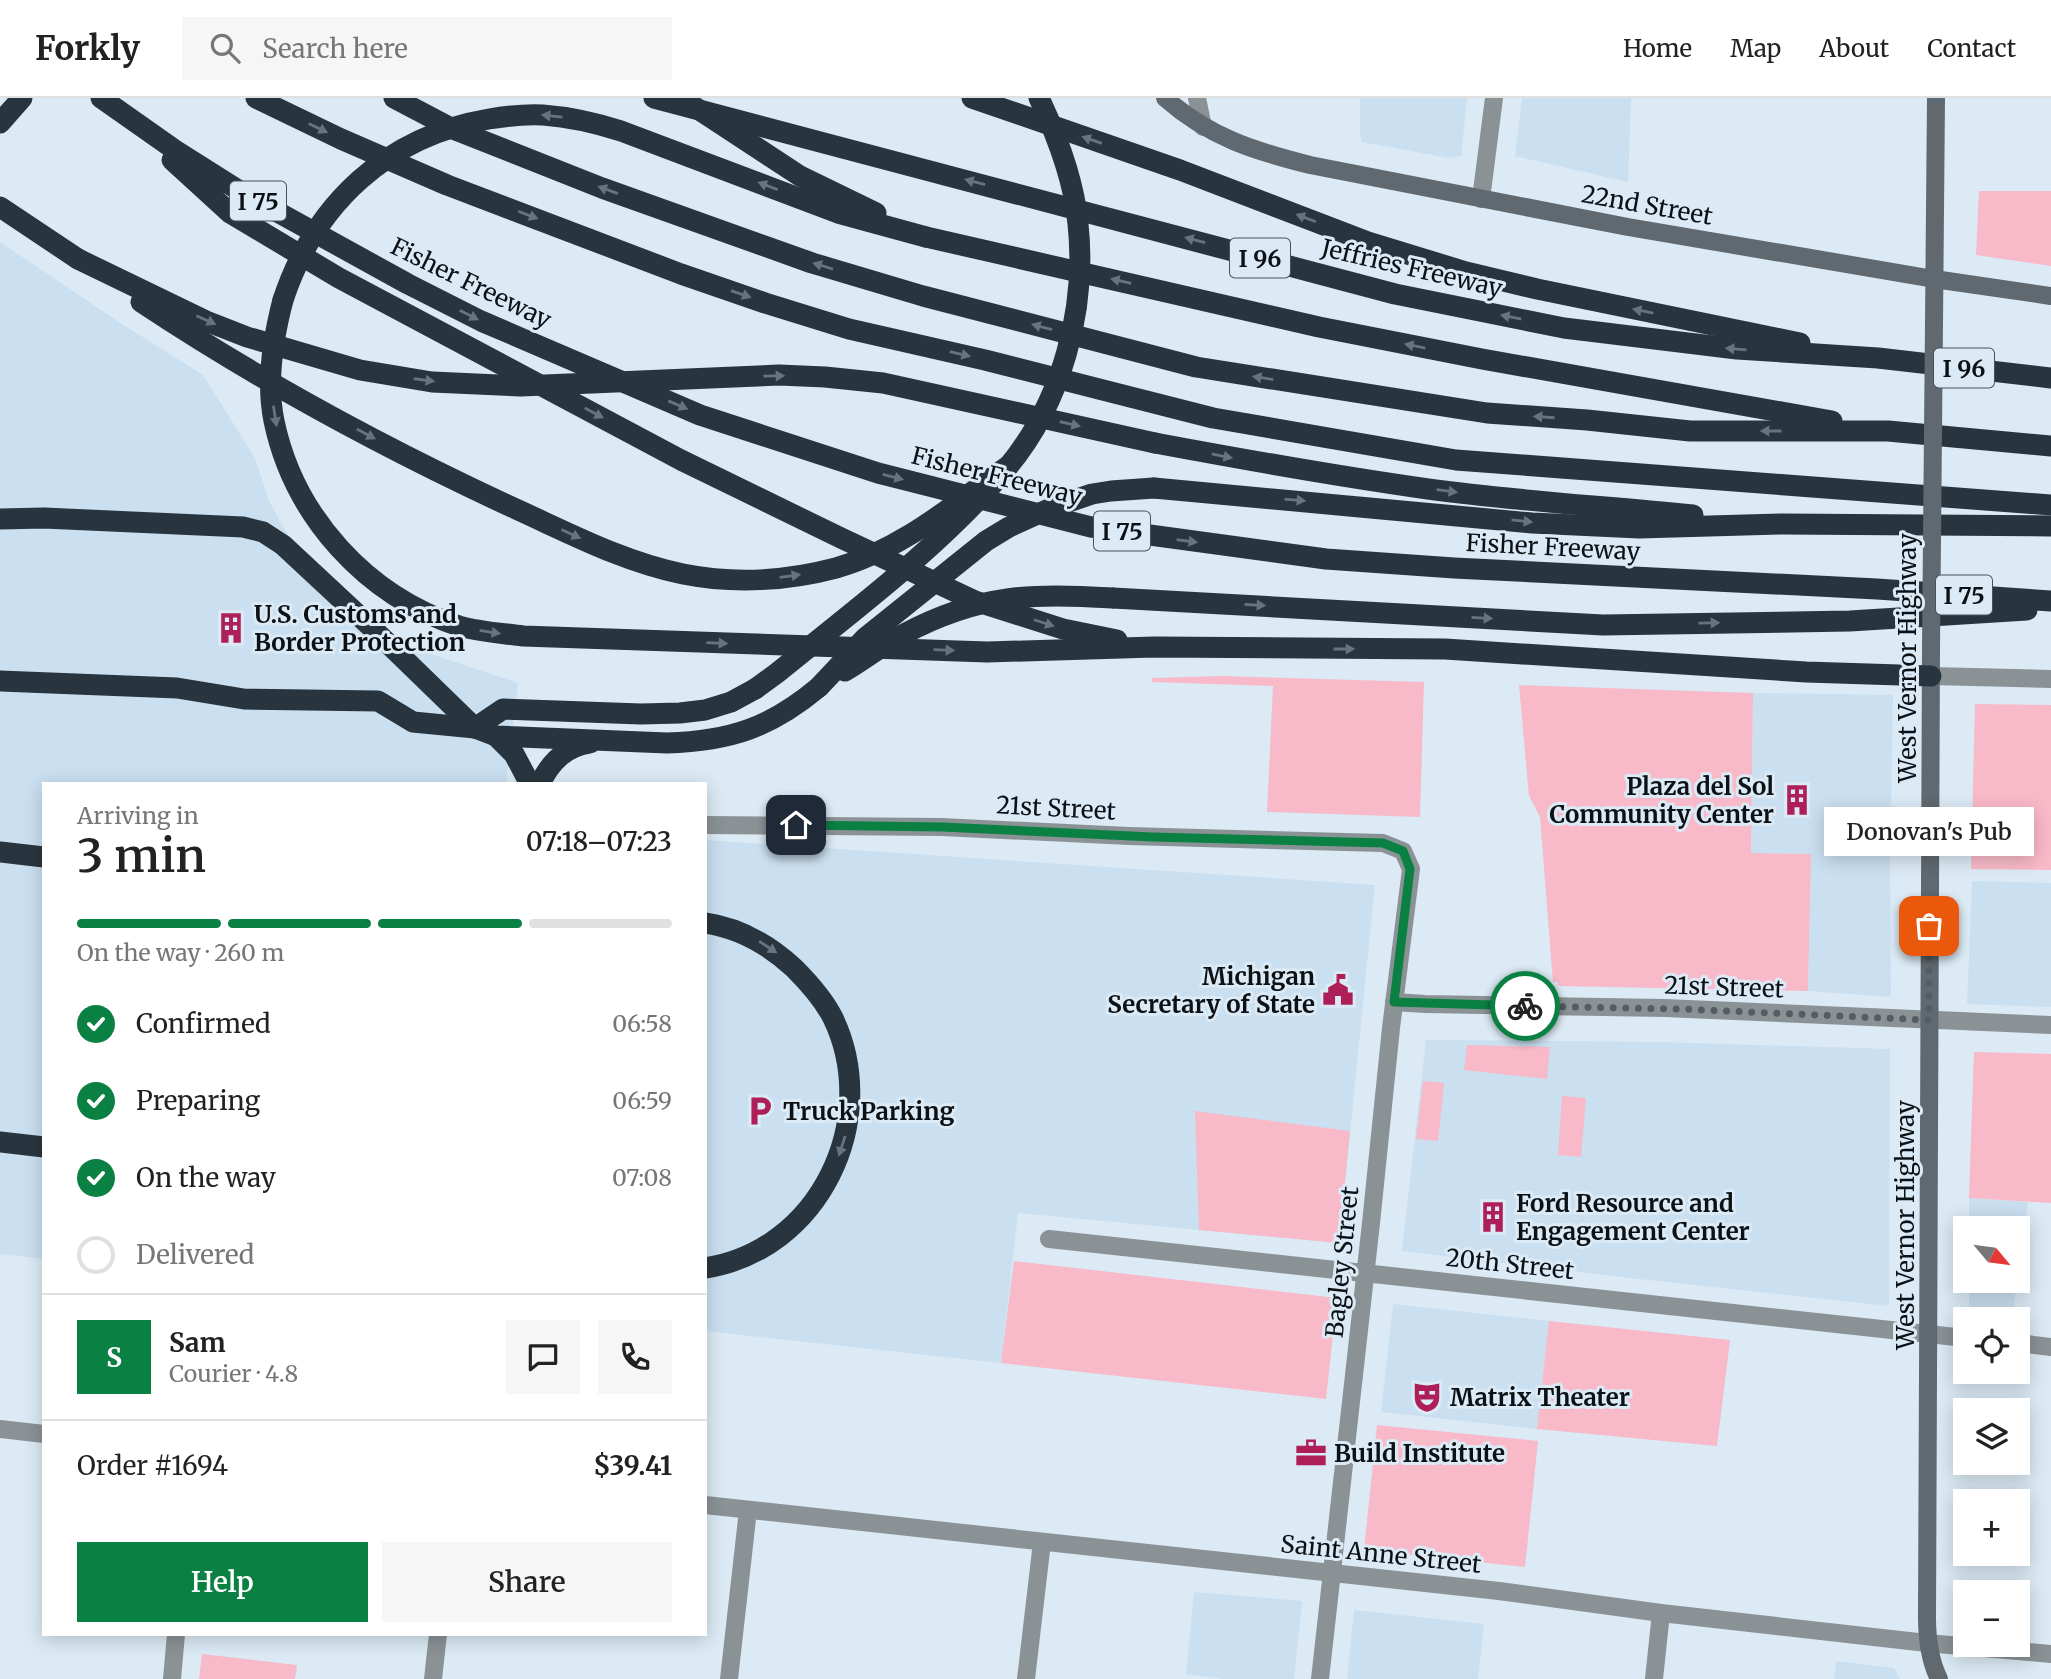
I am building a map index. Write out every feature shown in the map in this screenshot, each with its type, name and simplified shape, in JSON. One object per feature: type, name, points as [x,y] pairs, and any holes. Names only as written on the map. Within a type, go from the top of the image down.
[{"type":"highway","points":[[257,98],[341,139],[447,185],[765,303],[849,329],[985,360],[1213,418],[1456,460],[2051,505]]},
{"type":"highway","points":[[394,98],[453,129],[602,188],[812,263],[923,296],[1196,367],[1487,413],[1690,431],[1888,431]]},
{"type":"highway","name":"Jeffries Freeway","points":[[654,98],[1395,294],[1564,328],[1737,349],[1878,358],[2051,378]]},
{"type":"highway","points":[[681,98],[800,176],[926,237]]},
{"type":"highway","points":[[972,98],[1180,170],[1368,242],[1466,272],[1536,289],[1878,358]]},
{"type":"highway","points":[[475,728],[503,709],[680,713],[705,710],[731,702],[778,673],[935,543],[1008,466],[1030,434],[1051,394],[1073,328],[1078,296],[1081,259],[1072,189],[1055,131],[1039,98]]},
{"type":"highway","points":[[0,123],[19,101]]},
{"type":"highway","points":[[108,103],[230,213],[339,278],[681,460],[975,601],[1063,629],[1154,647]]},
{"type":"highway","name":"Fisher Freeway","points":[[108,103],[243,193],[481,321],[700,415],[878,473],[1037,514],[1091,527],[1326,559],[2051,601]]},
{"type":"highway","points":[[1931,676],[1806,672],[1445,649],[1154,647],[987,652],[523,636],[461,626],[431,615],[374,582],[352,562],[310,512],[296,486],[274,421],[272,363],[282,300],[297,263],[326,215],[362,177],[382,162],[426,137],[468,122],[520,115],[568,117],[603,125],[838,213],[926,237],[1319,327],[1482,359],[1888,431],[2051,446]]},
{"type":"highway","points":[[0,207],[196,339],[254,374],[488,496],[623,557],[686,575],[760,579],[836,568],[914,533],[1008,466]]},
{"type":"highway","points":[[78,259],[206,321],[247,337],[360,370],[432,382],[521,386],[779,376],[883,383],[1155,443],[1291,469],[1531,501],[1782,524]]},
{"type":"highway","points":[[816,689],[865,638],[986,541],[1051,508],[1092,494],[1111,491],[1154,488],[1532,523],[1639,528],[1782,524],[2051,526]]},
{"type":"highway","points":[[0,519],[44,518],[243,527],[262,532],[283,545],[475,728]]},
{"type":"highway","points":[[0,681],[177,688],[244,699],[378,701],[413,722],[475,728],[496,736],[667,743],[695,742],[743,733],[763,725],[901,635],[970,606],[1032,596],[1059,595],[1603,625],[1850,621],[2051,609]]},
{"type":"highway","points":[[496,736],[514,754],[529,782]]},
{"type":"highway","points":[[541,782],[552,763],[566,751],[580,744],[620,740]]},
{"type":"highway","points":[[0,852],[42,857]]},
{"type":"highway","points":[[707,923],[734,930],[758,940],[801,975],[818,995],[833,1018],[843,1048],[850,1102],[846,1131],[837,1161],[821,1194],[800,1220],[775,1240],[747,1255],[722,1266],[707,1269]]},
{"type":"highway","points":[[0,1142],[42,1147]]},
{"type":"street","name":"22nd Street","points":[[1165,98],[1203,127],[1258,152],[1353,174],[1628,227],[2051,296]]},
{"type":"street","points":[[1197,98],[1203,127]]},
{"type":"street","points":[[1481,199],[1494,98]]},
{"type":"street","name":"West Vernor Highway","points":[[1936,98],[1927,1643],[1939,1679]]},
{"type":"street","points":[[1931,676],[2051,679]]},
{"type":"street","name":"21st Street","points":[[707,825],[942,827],[1142,837],[1383,843],[1403,851]]},
{"type":"street","name":"Bagley Street","points":[[1320,1679],[1410,869],[1403,851]]},
{"type":"street","name":"21st Street","points":[[1394,1002],[1665,1008],[2051,1025]]},
{"type":"street","name":"20th Street","points":[[1049,1239],[1953,1337]]},
{"type":"street","points":[[2030,1344],[2051,1347]]},
{"type":"street","points":[[0,1429],[42,1434]]},
{"type":"street","name":"Saint Anne Street","points":[[707,1506],[1499,1591],[1661,1613],[1927,1643],[2051,1654]]},
{"type":"street","points":[[729,1679],[748,1510]]},
{"type":"street","points":[[1026,1679],[1042,1542]]},
{"type":"street","points":[[1654,1679],[1661,1613]]},
{"type":"street","points":[[172,1679],[176,1636]]},
{"type":"street","points":[[433,1679],[438,1636]]},
{"type":"shaded area","points":[[1360,98],[1467,98],[1461,156],[1449,158],[1362,142]]},
{"type":"shaded area","points":[[1522,98],[1631,98],[1628,182],[1515,156]]},
{"type":"shaded area","points":[[1979,191],[2051,191],[2051,266],[1976,255]]},
{"type":"shaded area","points":[[0,242],[203,375],[255,458],[269,501],[298,548],[389,631],[413,648],[518,683],[506,782],[42,782],[42,1259],[0,1254]]},
{"type":"shaded area","points":[[1222,676],[1424,682],[1420,817],[1267,812],[1273,686],[1152,682],[1152,678]]},
{"type":"shaded area","points":[[1519,685],[1753,693],[1751,853],[1811,854],[1808,991],[1558,986],[1558,982],[1553,982],[1540,817],[1529,796]]},
{"type":"shaded area","points":[[1753,693],[1893,695],[1891,997],[1808,991],[1811,854],[1751,853]]},
{"type":"shaded area","points":[[1975,704],[2051,705],[2051,870],[1971,869]]},
{"type":"shaded area","points":[[707,840],[1375,885],[1339,1243],[1018,1213],[1001,1363],[707,1331]]},
{"type":"shaded area","points":[[1972,881],[2051,883],[2051,1007],[1967,1004]]},
{"type":"shaded area","points":[[1426,1040],[1659,1042],[1890,1049],[1889,1306],[1402,1251]]},
{"type":"shaded area","points":[[1467,1045],[1550,1047],[1547,1079],[1464,1070]]},
{"type":"shaded area","points":[[1974,1052],[2051,1054],[2051,1203],[1969,1198]]},
{"type":"shaded area","points":[[1423,1081],[1444,1083],[1438,1141],[1416,1139]]},
{"type":"shaded area","points":[[1562,1096],[1586,1098],[1581,1157],[1558,1155]]},
{"type":"shaded area","points":[[1195,1111],[1350,1131],[1339,1243],[1199,1230]]},
{"type":"shaded area","points":[[1969,1198],[2028,1202],[2026,1216],[1969,1216]]},
{"type":"shaded area","points":[[1014,1261],[1337,1298],[1326,1399],[1001,1363]]},
{"type":"shaded area","points":[[1969,1293],[2015,1293],[2014,1307],[1969,1307]]},
{"type":"shaded area","points":[[1393,1304],[1549,1321],[1537,1429],[1381,1412]]},
{"type":"shaded area","points":[[1549,1321],[1730,1340],[1717,1446],[1537,1429]]},
{"type":"shaded area","points":[[1377,1425],[1538,1441],[1525,1567],[1364,1550]]},
{"type":"shaded area","points":[[1194,1592],[1302,1601],[1294,1679],[1223,1679],[1186,1674]]},
{"type":"shaded area","points":[[1354,1610],[1484,1624],[1478,1679],[1347,1679]]},
{"type":"shaded area","points":[[202,1654],[297,1665],[295,1679],[199,1679]]},
{"type":"shaded area","points":[[1836,1661],[1894,1668],[1900,1679],[1834,1679]]},
{"type":"way so far","points":[[1525,1006],[1681,1009],[1929,1020],[1929,926]]},
{"type":"place","name":"U.S. Customs and Border Protection","points":[[231,628]]},
{"type":"place","name":"Plaza del Sol Community Center","points":[[1797,800]]},
{"type":"place","name":"Donovan's Pub","points":[[1929,926]]},
{"type":"place","name":"Michigan Secretary of State","points":[[1338,990]]},
{"type":"place","name":"Truck Parking","points":[[760,1111]]},
{"type":"place","name":"Ford Resource and Engagement Center","points":[[1493,1217]]},
{"type":"place","name":"Matrix Theater","points":[[1427,1397]]},
{"type":"place","name":"Build Institute","points":[[1311,1453]]},
{"type":"route","points":[[796,825],[942,827],[1152,837],[1383,843],[1403,851],[1410,869],[1394,1002],[1525,1006]]}]
